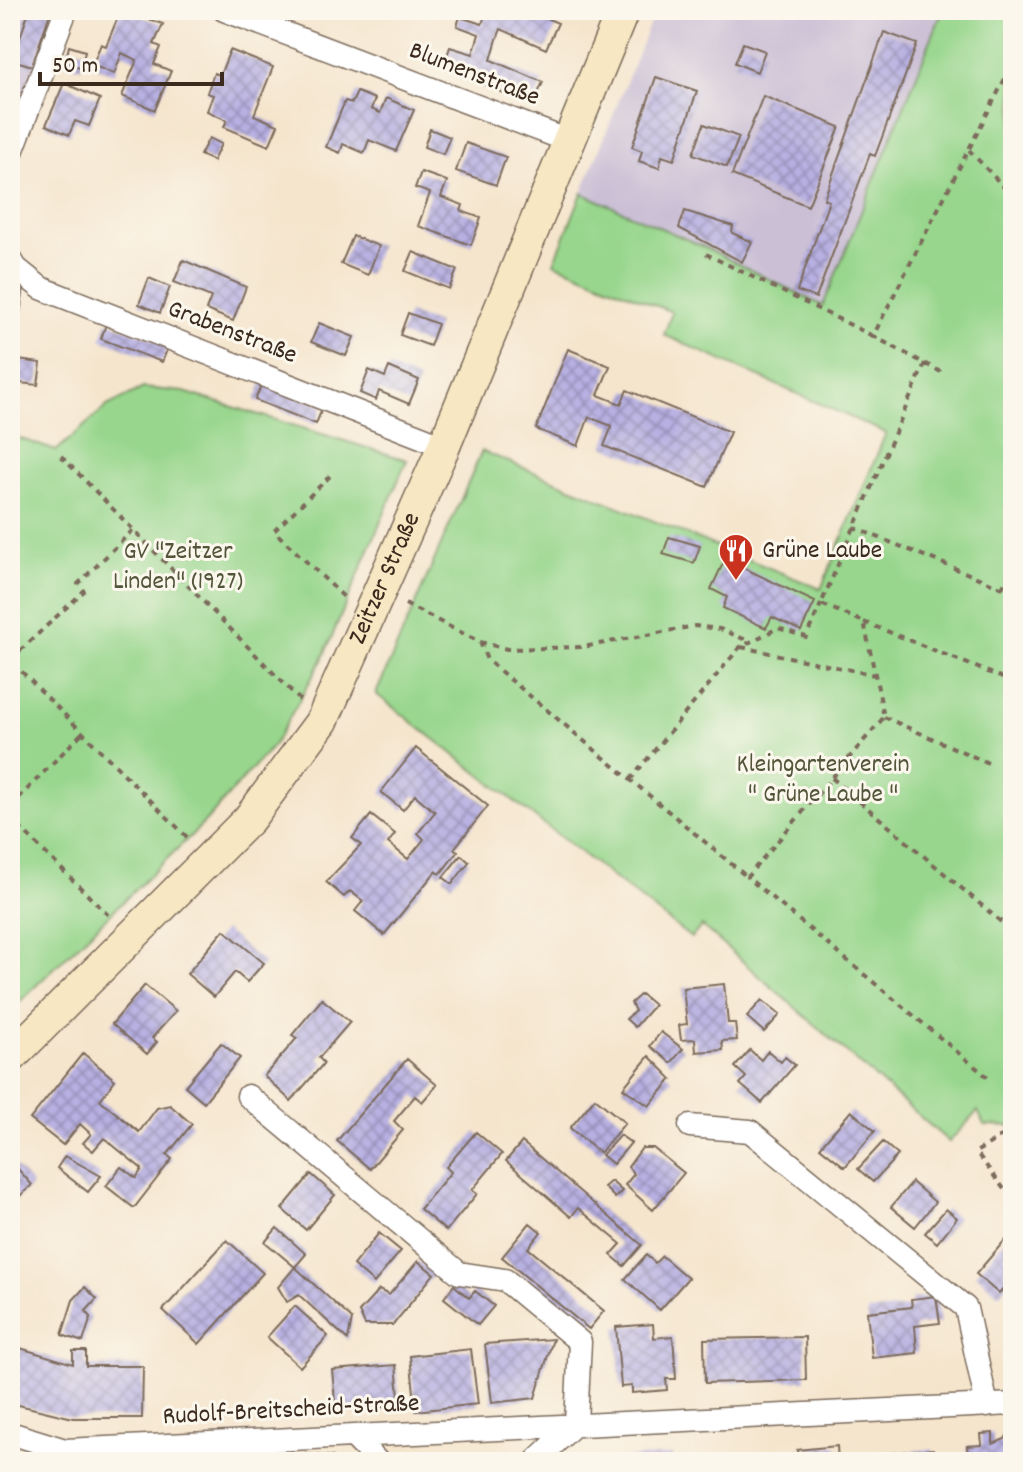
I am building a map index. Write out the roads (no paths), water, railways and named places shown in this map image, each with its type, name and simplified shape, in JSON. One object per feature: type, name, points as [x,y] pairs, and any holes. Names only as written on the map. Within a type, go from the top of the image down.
[{"type":"main road","name":"Zeitzer Straße","points":[[10,1058],[249,819],[322,721],[444,446],[623,10]]},
{"type":"street","points":[[10,157],[66,10]]},
{"type":"street","name":"Blumenstraße","points":[[224,10],[569,141]]},
{"type":"street","name":"Grabenstraße","points":[[10,258],[16,268],[41,288],[444,446]]},
{"type":"street","points":[[248,1096],[459,1273],[505,1280],[580,1342],[576,1423],[535,1462]]},
{"type":"street","points":[[690,1126],[750,1131],[966,1308],[987,1406]]},
{"type":"street","name":"Rudolf-Breitscheid-Straße","points":[[10,1433],[64,1456],[576,1423],[1013,1404]]},
{"type":"street","points":[[354,1437],[378,1462]]},
{"type":"place","name":"Grüne Laube","points":[[736,582]]},
{"type":"park label","name":"GV \"Zeitzer Linden\" (1927)","points":[[178,567]]},
{"type":"park label","name":"Kleingartenverein \" Grüne Laube \"","points":[[823,780]]}]
